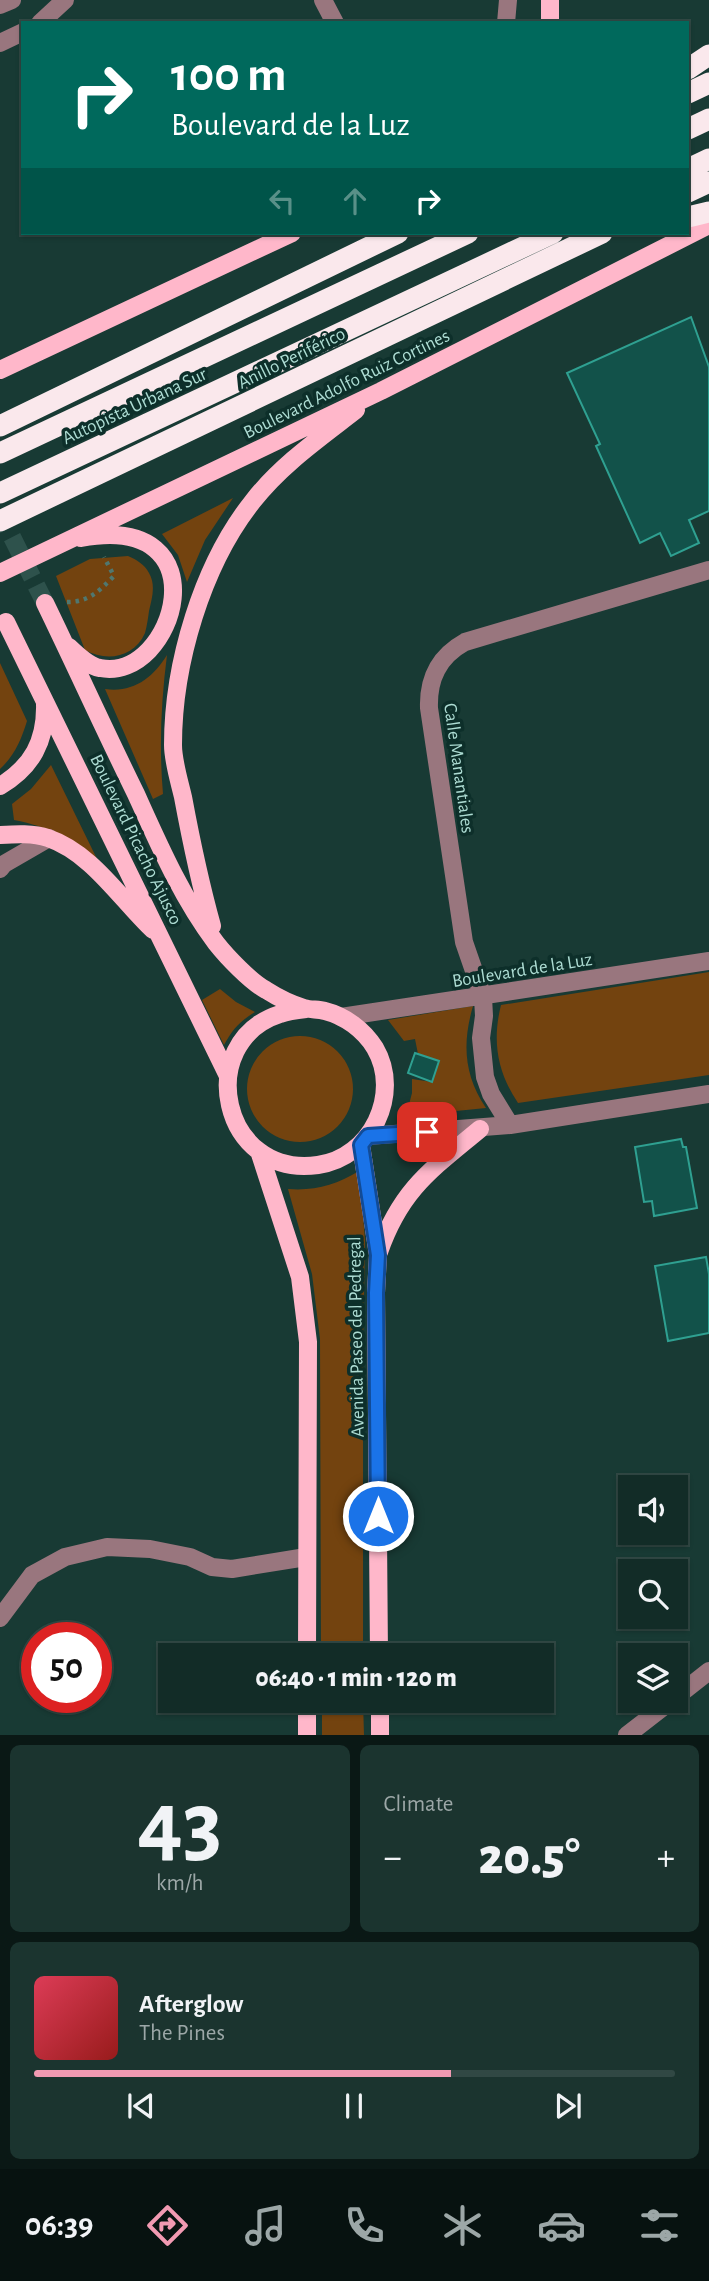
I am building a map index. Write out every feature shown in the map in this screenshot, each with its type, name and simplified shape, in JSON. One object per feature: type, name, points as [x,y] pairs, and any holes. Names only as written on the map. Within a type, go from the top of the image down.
[{"type":"highway","points":[[689,68],[709,54]]},
{"type":"highway","points":[[689,92],[709,82]]},
{"type":"highway","points":[[689,129],[709,119]]},
{"type":"highway","points":[[689,169],[709,159]]},
{"type":"highway","points":[[689,192],[709,183]]},
{"type":"highway","points":[[689,217],[709,212]]},
{"type":"highway","points":[[0,426],[394,235]]},
{"type":"highway","name":"Autopista Urbana Sur","points":[[0,453],[464,235]]},
{"type":"highway","name":"Autopista Urbana Sur","points":[[0,493],[550,235]]},
{"type":"highway","name":"Anillo Periférico","points":[[0,521],[594,236]]},
{"type":"main road","points":[[550,0],[550,21]]},
{"type":"main road","points":[[689,61],[709,54]]},
{"type":"main road","name":"Boulevard Adolfo Ruiz Cortines","points":[[0,573],[381,391],[709,225]]},
{"type":"main road","points":[[0,370],[288,235]]},
{"type":"main road","points":[[217,943],[197,870],[173,747],[178,673],[202,594],[218,556],[253,501],[295,458],[381,391]]},
{"type":"main road","points":[[51,547],[89,537],[130,536],[158,549],[171,573],[171,608],[158,642],[148,654],[121,666],[98,668],[86,662],[64,643]]},
{"type":"main road","name":"Boulevard Picacho Ajusco","points":[[53,603],[64,643],[175,878],[217,943],[263,989],[306,1009]]},
{"type":"main road","name":"Boulevard Picacho Ajusco","points":[[6,622],[228,1076]]},
{"type":"main road","points":[[0,786],[19,772],[36,751],[46,722],[45,697]]},
{"type":"main road","points":[[0,835],[49,838],[93,867],[161,937]]},
{"type":"main road","points":[[306,1009],[341,1017],[360,1030],[375,1048],[383,1070],[385,1093],[380,1116],[364,1141],[339,1159],[319,1166],[287,1164],[259,1151],[243,1136],[233,1118],[227,1097],[228,1076],[237,1049],[254,1028],[278,1014],[306,1009]]},
{"type":"main road","points":[[378,1255],[389,1224],[404,1199],[422,1178],[480,1129]]},
{"type":"main road","name":"Avenida Paseo del Pedregal","points":[[364,1141],[378,1255],[379,1643]]},
{"type":"main road","points":[[259,1151],[294,1255],[305,1309],[308,1342],[307,1643]]},
{"type":"main road","points":[[307,1713],[307,1735]]},
{"type":"main road","points":[[380,1713],[380,1735]]},
{"type":"street","points":[[0,5],[12,0]]},
{"type":"street","points":[[42,21],[65,0]]},
{"type":"street","points":[[323,0],[334,21]]},
{"type":"street","points":[[506,21],[508,0]]},
{"type":"street","points":[[0,43],[21,33]]},
{"type":"street","name":"Calle Manantiales","points":[[483,997],[464,942],[429,708],[431,681],[436,668],[453,649],[465,642],[709,570]]},
{"type":"street","points":[[0,869],[49,838]]},
{"type":"street","name":"Boulevard de la Luz","points":[[341,1017],[709,961]]},
{"type":"street","points":[[483,997],[481,1038],[485,1077],[491,1094],[510,1125]]},
{"type":"street","points":[[364,1141],[510,1125],[709,1094]]},
{"type":"street","points":[[0,1618],[32,1575],[65,1557],[107,1547],[150,1549],[190,1557],[212,1567],[232,1569],[306,1557]]},
{"type":"street","points":[[688,1688],[709,1671]]},
{"type":"street","points":[[627,1735],[655,1713]]},
{"type":"path","points":[[53,603],[81,602],[97,594],[114,576],[101,550]]},
{"type":"shaded area","points":[[233,498],[205,540],[187,582],[178,555],[162,534]]},
{"type":"shaded area","points":[[128,556],[145,567],[152,582],[145,633],[127,653],[110,656],[93,654],[85,650],[56,576],[90,559]]},
{"type":"shaded area","points":[[167,655],[161,724],[163,794],[153,799],[105,689],[125,689],[141,682],[155,671]]},
{"type":"shaded area","points":[[0,663],[27,721],[17,747],[0,769]]},
{"type":"shaded area","points":[[51,765],[97,859],[58,834],[14,820],[12,804],[31,789]]},
{"type":"shaded area","points":[[709,972],[709,1075],[518,1103],[505,1080],[498,1056],[497,1031],[501,1005]]},
{"type":"shaded area","points":[[220,989],[255,1012],[237,1026],[224,1045],[202,1000]]},
{"type":"shaded area","points":[[473,1006],[467,1033],[467,1059],[473,1083],[486,1108],[406,1116],[412,1093],[412,1079],[432,1082],[439,1062],[418,1054],[415,1039],[404,1041],[388,1020]]},
{"type":"shaded area","points":[[300,1036],[320,1040],[337,1052],[349,1069],[353,1089],[349,1109],[337,1126],[320,1138],[300,1142],[280,1138],[263,1126],[251,1109],[247,1089],[251,1069],[263,1052],[280,1040]]},
{"type":"shaded area","points":[[359,1171],[365,1240],[363,1643],[321,1643],[320,1339],[312,1274],[288,1189],[325,1186]]},
{"type":"shaded area","points":[[322,1713],[363,1713],[364,1735],[322,1735]]},
{"type":"building","points":[[691,317],[709,367],[709,511],[689,520],[699,543],[671,556],[660,533],[640,543],[596,446],[600,444],[567,373]]},
{"type":"building","points":[[415,1053],[439,1061],[432,1082],[408,1073]]},
{"type":"building","points":[[681,1139],[683,1147],[686,1147],[697,1208],[654,1216],[652,1201],[644,1202],[635,1147]]},
{"type":"building","points":[[706,1257],[709,1274],[709,1333],[668,1341],[655,1266]]},
{"type":"tunnel","points":[[0,513],[45,603]]},
{"type":"route","points":[[378,1516],[378,1255],[361,1145],[368,1136],[427,1132]]}]
